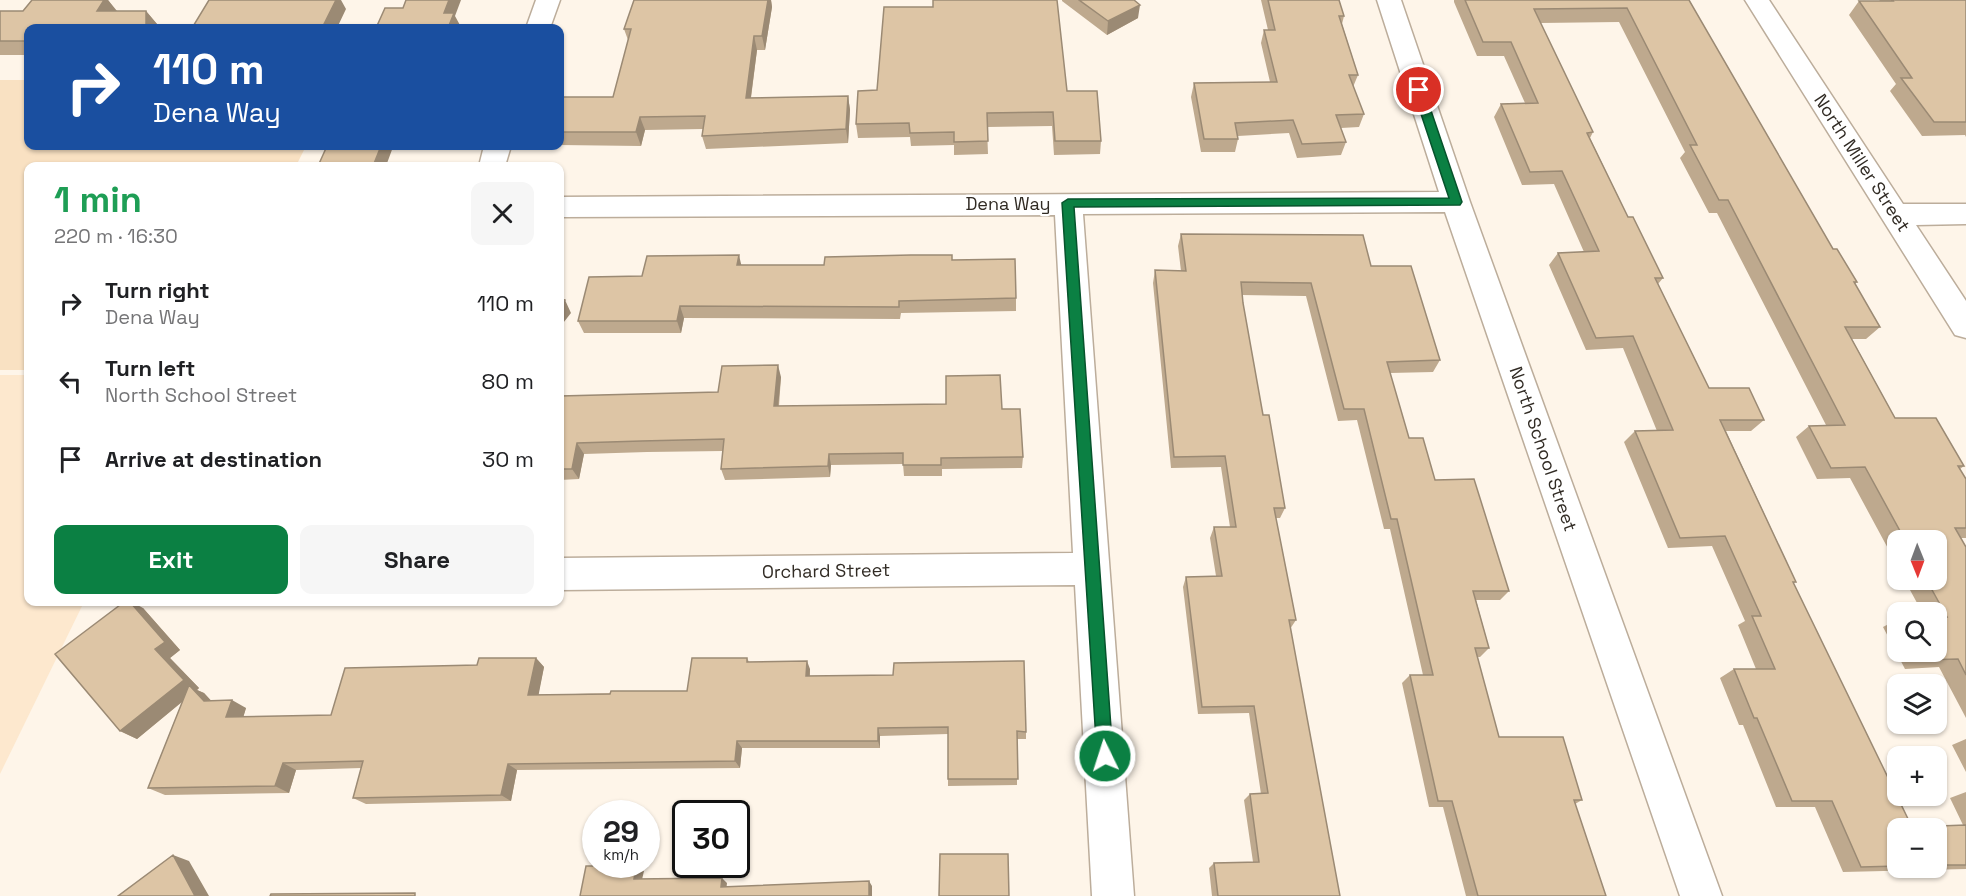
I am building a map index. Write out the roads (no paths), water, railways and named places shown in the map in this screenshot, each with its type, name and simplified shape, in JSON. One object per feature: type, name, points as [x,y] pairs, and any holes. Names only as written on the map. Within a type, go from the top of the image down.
[{"type":"street","points":[[539,24],[548,0]]},
{"type":"street","name":"North School Street","points":[[1389,0],[1456,202],[1701,896]]},
{"type":"street","name":"North Miller Street","points":[[1757,0],[1966,326]]},
{"type":"street","name":"Dena Way","points":[[564,207],[1456,202]]},
{"type":"street","points":[[1068,203],[1113,896]]},
{"type":"street","points":[[1895,215],[1966,214]]},
{"type":"street","name":"Orchard Street","points":[[564,574],[1093,569]]}]
